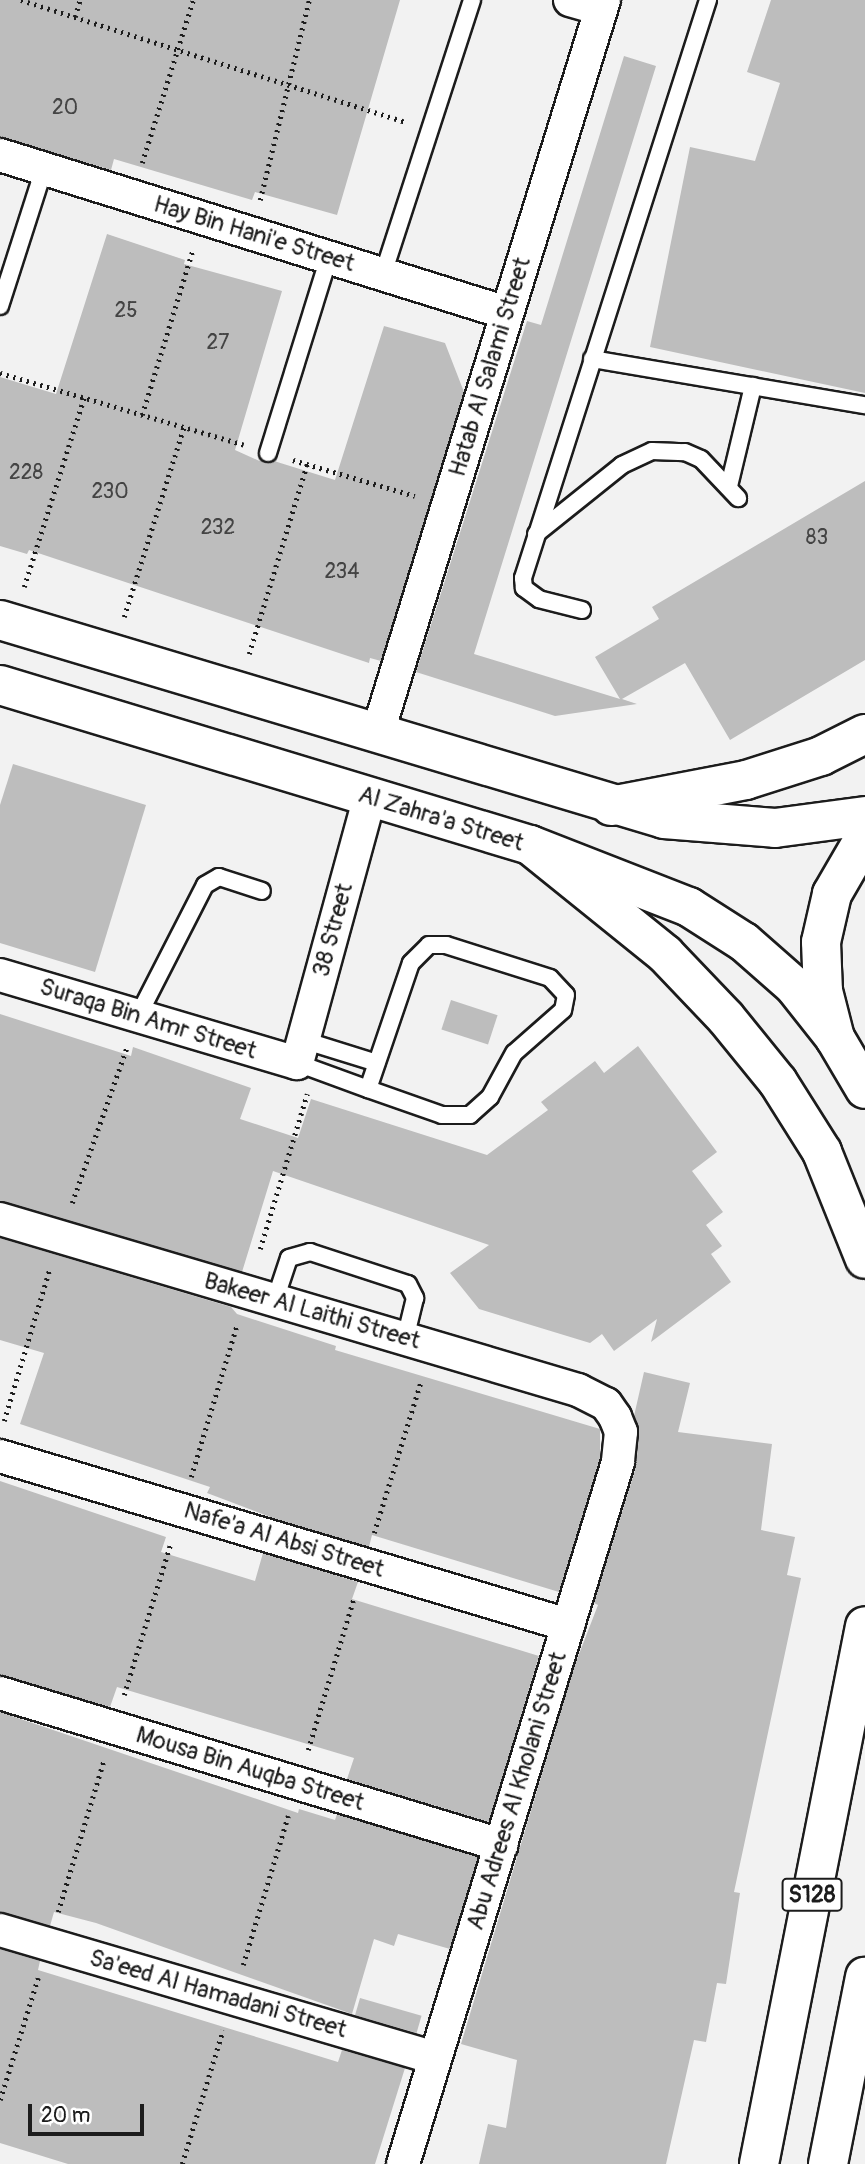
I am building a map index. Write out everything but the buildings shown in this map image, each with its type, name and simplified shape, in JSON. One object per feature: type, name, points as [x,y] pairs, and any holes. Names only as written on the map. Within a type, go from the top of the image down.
[{"type":"main road","points":[[6,622],[611,806],[720,827],[775,828],[865,816]]},
{"type":"main road","name":"Al Zahra'a Street","points":[[0,685],[530,845],[689,907],[744,942],[784,978],[835,1038]]},
{"type":"main road","points":[[611,806],[746,780],[821,756],[865,734]]},
{"type":"main road","points":[[865,837],[832,894],[821,942],[823,991],[835,1038],[865,1089]]},
{"type":"main road","points":[[530,845],[665,954],[778,1082],[821,1152],[865,1259]]},
{"type":"main road","name":"S128","points":[[759,2164],[865,1626]]},
{"type":"main road","points":[[828,2164],[865,1977]]},
{"type":"street","points":[[570,0],[603,4]]},
{"type":"street","name":"Hatab Al Salami Street","points":[[377,735],[603,4]]},
{"type":"street","name":"Hay Bin Hani'e Street","points":[[0,155],[507,313]]},
{"type":"street","name":"38 Street","points":[[300,1052],[370,797]]},
{"type":"street","name":"Suraqa Bin Amr Street","points":[[0,975],[138,1016],[300,1052]]},
{"type":"street","name":"Bakeer Al Laithi Street","points":[[0,1219],[586,1392],[606,1404],[615,1417]]},
{"type":"street","name":"Abu Adrees Al Kholani Street","points":[[403,2164],[621,1447],[615,1417]]},
{"type":"street","name":"Nafe'a Al Absi Street","points":[[0,1456],[568,1625]]},
{"type":"street","name":"Mousa Bin Auqba Street","points":[[0,1692],[501,1845]]},
{"type":"street","name":"Sa'eed Al Hamadani Street","points":[[0,1930],[435,2058]]},
{"type":"lane","points":[[383,274],[472,0]]},
{"type":"lane","points":[[582,610],[539,599],[524,587],[523,578],[708,0]]},
{"type":"lane","points":[[0,306],[44,169]]},
{"type":"lane","points":[[268,453],[328,257]]},
{"type":"lane","points":[[592,359],[865,405]]},
{"type":"lane","points":[[536,534],[622,465],[652,451],[677,451],[701,459],[733,492],[753,386]]},
{"type":"lane","points":[[138,1016],[205,885],[219,877],[262,891]]},
{"type":"lane","points":[[300,1052],[368,1089],[442,1115],[470,1115],[490,1097],[514,1053],[563,1010],[566,995],[550,978],[446,945],[429,945],[415,955],[368,1089]]},
{"type":"lane","points":[[300,1052],[377,1063]]},
{"type":"lane","points":[[261,1296],[289,1258],[310,1252],[408,1284],[415,1298],[405,1339]]},
{"type":"path","points":[[21,0],[430,130]]},
{"type":"path","points":[[75,17],[80,0]]},
{"type":"path","points":[[131,196],[193,0]]},
{"type":"path","points":[[252,233],[309,0]]},
{"type":"path","points":[[142,415],[203,218]]},
{"type":"path","points":[[0,373],[447,506]]},
{"type":"path","points":[[6,622],[84,398]]},
{"type":"path","points":[[111,654],[184,428]]},
{"type":"path","points":[[237,692],[307,464]]},
{"type":"path","points":[[0,2100],[181,1509],[261,1296],[308,1096],[300,1052]]}]
